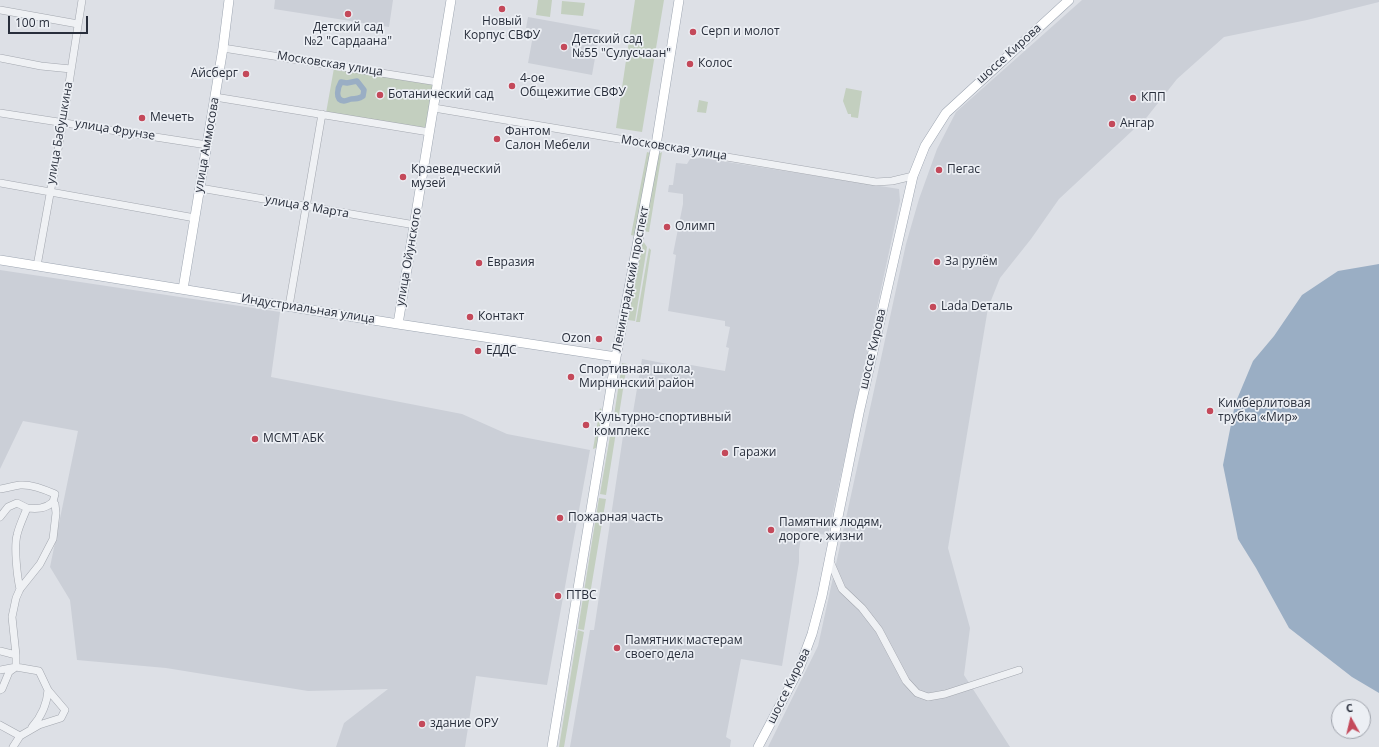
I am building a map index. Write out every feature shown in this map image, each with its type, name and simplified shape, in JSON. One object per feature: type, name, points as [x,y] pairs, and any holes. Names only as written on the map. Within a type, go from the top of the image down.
[{"type":"main road","name":"улица Аммосова","points":[[183,289],[223,48],[229,0]]},
{"type":"main road","name":"улица Ойунского","points":[[398,324],[451,0]]},
{"type":"main road","name":"Ленинградский проспект","points":[[552,747],[616,357],[656,145],[679,0]]},
{"type":"main road","name":"шоссе Кирова","points":[[758,747],[805,657],[817,617],[860,405],[913,176],[925,146],[946,113],[1069,0]]},
{"type":"main road","name":"Индустриальная улица","points":[[0,260],[398,324],[616,357]]},
{"type":"street","name":"улица Бабушкина","points":[[37,266],[64,122],[70,69],[82,0]]},
{"type":"street","points":[[0,10],[78,24]]},
{"type":"street","name":"Московская улица","points":[[223,48],[438,82]]},
{"type":"street","points":[[0,58],[41,66],[70,69]]},
{"type":"street","points":[[215,97],[429,132]]},
{"type":"street","name":"Московская улица","points":[[434,108],[705,152],[876,182],[892,181],[913,176]]},
{"type":"street","name":"улица Фрунзе","points":[[0,113],[207,145]]},
{"type":"street","points":[[289,306],[322,114]]},
{"type":"street","points":[[0,183],[195,218]]},
{"type":"street","name":"улица 8 Марта","points":[[200,188],[415,226]]},
{"type":"street","points":[[0,489],[19,485],[45,490],[55,494],[53,502],[49,506],[42,508],[27,508],[17,503],[8,507],[0,517]]},
{"type":"street","points":[[0,690],[2,689],[9,672],[16,666],[12,617],[16,598],[20,589],[40,564],[53,539],[56,513],[55,504],[53,502]]},
{"type":"street","points":[[20,589],[16,542],[17,534],[27,508]]},
{"type":"street","points":[[829,559],[842,589],[862,608],[879,630],[906,681],[917,693],[928,697],[945,694],[1019,670]]},
{"type":"street","points":[[0,651],[16,655]]},
{"type":"street","points":[[0,670],[16,666],[39,671],[48,690],[65,710],[60,718],[39,725],[20,736],[13,747]]},
{"type":"street","points":[[29,730],[36,722],[47,702],[48,690]]},
{"type":"street","points":[[0,725],[20,736]]},
{"type":"shaded area","name":"Детский сад №2 \"Сардаана\"","points":[[275,0],[393,0],[389,27],[274,9]]},
{"type":"shaded area","points":[[1082,0],[1379,0],[1379,2],[1307,20],[1224,37],[1177,79],[1147,117],[1059,199],[1031,239],[1000,278],[988,308],[948,548],[970,628],[964,675],[1010,747],[768,747],[818,646],[906,244],[919,199],[937,149],[956,112]]},
{"type":"shaded area","name":"Детский сад №55 \"Сулусчаан\"","points":[[528,17],[600,30],[592,75],[528,63],[534,30],[526,28]]},
{"type":"shaded area","points":[[702,158],[899,189],[900,201],[828,535],[802,532],[799,562],[782,666],[741,659],[726,737],[731,740],[730,747],[570,747],[590,630],[594,630],[623,436],[629,436],[642,359],[683,367],[691,365],[725,371],[729,348],[726,347],[730,327],[725,326],[725,321],[668,311],[676,255],[673,254],[683,204],[683,194],[668,192],[669,185],[673,185],[676,163],[687,164],[690,159]]},
{"type":"shaded area","points":[[0,270],[280,312],[271,377],[462,414],[507,434],[590,450],[547,685],[476,676],[465,747],[336,747],[344,723],[388,689],[308,691],[166,668],[77,660],[70,600],[50,567],[78,431],[23,421],[0,469]]},
{"type":"green space","points":[[538,0],[552,0],[550,17],[536,15]]},
{"type":"green space","points":[[635,0],[664,0],[642,132],[616,128]]},
{"type":"green space","points":[[562,1],[585,3],[583,16],[561,14]]},
{"type":"green space","name":"Ботанический сад","points":[[334,68],[433,84],[425,130],[326,113]]},
{"type":"green space","points":[[846,88],[862,91],[858,118],[851,117],[851,114],[848,114],[843,101]]},
{"type":"green space","points":[[699,100],[708,102],[706,113],[697,112]]},
{"type":"green space","points":[[647,152],[650,153],[635,236],[631,235]]},
{"type":"green space","points":[[662,152],[649,232],[643,231],[656,155]]},
{"type":"green space","points":[[641,238],[647,247],[635,321],[628,320]]},
{"type":"green space","points":[[649,248],[651,250],[640,322],[636,322]]},
{"type":"green space","points":[[622,363],[627,364],[618,421],[614,416]]},
{"type":"green space","points":[[600,408],[604,412],[599,447],[593,449]]},
{"type":"green space","points":[[612,432],[616,432],[606,495],[600,494],[610,436]]},
{"type":"green space","points":[[599,498],[606,499],[584,630],[578,629]]},
{"type":"green space","points":[[578,630],[584,632],[564,747],[559,747]]},
{"type":"water","points":[[1379,264],[1379,693],[1352,677],[1289,628],[1238,539],[1223,465],[1235,404],[1253,361],[1274,336],[1302,295],[1338,271]]},
{"type":"waterway","points":[[357,81],[364,90],[363,96],[356,99],[345,101],[341,100],[338,96],[338,90],[341,82],[347,83],[357,81]]},
{"type":"place","name":"Новый Корпус СВФУ","points":[[502,9]]},
{"type":"place","name":"Детский сад №2 \"Сардаана\"","points":[[348,14]]},
{"type":"place","name":"Серп и молот","points":[[693,32]]},
{"type":"place","name":"Детский сад №55 \"Сулусчаан\"","points":[[564,47]]},
{"type":"place","name":"Колос","points":[[690,64]]},
{"type":"place","name":"Айсберг","points":[[246,74]]},
{"type":"place","name":"4-ое Общежитие СВФУ","points":[[512,86]]},
{"type":"place","name":"Ботанический сад","points":[[380,95]]},
{"type":"place","name":"КПП","points":[[1133,98]]},
{"type":"place","name":"Мечеть","points":[[142,118]]},
{"type":"place","name":"Ангар","points":[[1112,124]]},
{"type":"place","name":"Фантом Салон Мебели","points":[[497,139]]},
{"type":"place","name":"Пегас","points":[[939,170]]},
{"type":"place","name":"Краеведческий музей","points":[[403,177]]},
{"type":"place","name":"Олимп","points":[[667,227]]},
{"type":"place","name":"За рулём","points":[[937,262]]},
{"type":"place","name":"Евразия","points":[[479,263]]},
{"type":"place","name":"Lada Dеталь","points":[[933,307]]},
{"type":"place","name":"Контакт","points":[[470,317]]},
{"type":"place","name":"Ozon","points":[[599,339]]},
{"type":"place","name":"ЕДДС","points":[[478,351]]},
{"type":"place","name":"Спортивная школа, Мирнинский район","points":[[571,377]]},
{"type":"place","name":"Кимберлитовая трубка «Мир»","points":[[1210,411]]},
{"type":"place","name":"Культурно-спортивный комплекс","points":[[586,425]]},
{"type":"place","name":"МСМТ АБК","points":[[255,439]]},
{"type":"place","name":"Гаражи","points":[[725,453]]},
{"type":"place","name":"Пожарная часть","points":[[560,518]]},
{"type":"place","name":"Памятник людям, дороге, жизни","points":[[771,530]]},
{"type":"place","name":"ПТВС","points":[[558,596]]},
{"type":"place","name":"Памятник мастерам своего дела","points":[[617,648]]},
{"type":"place","name":"здание ОРУ","points":[[422,724]]}]
